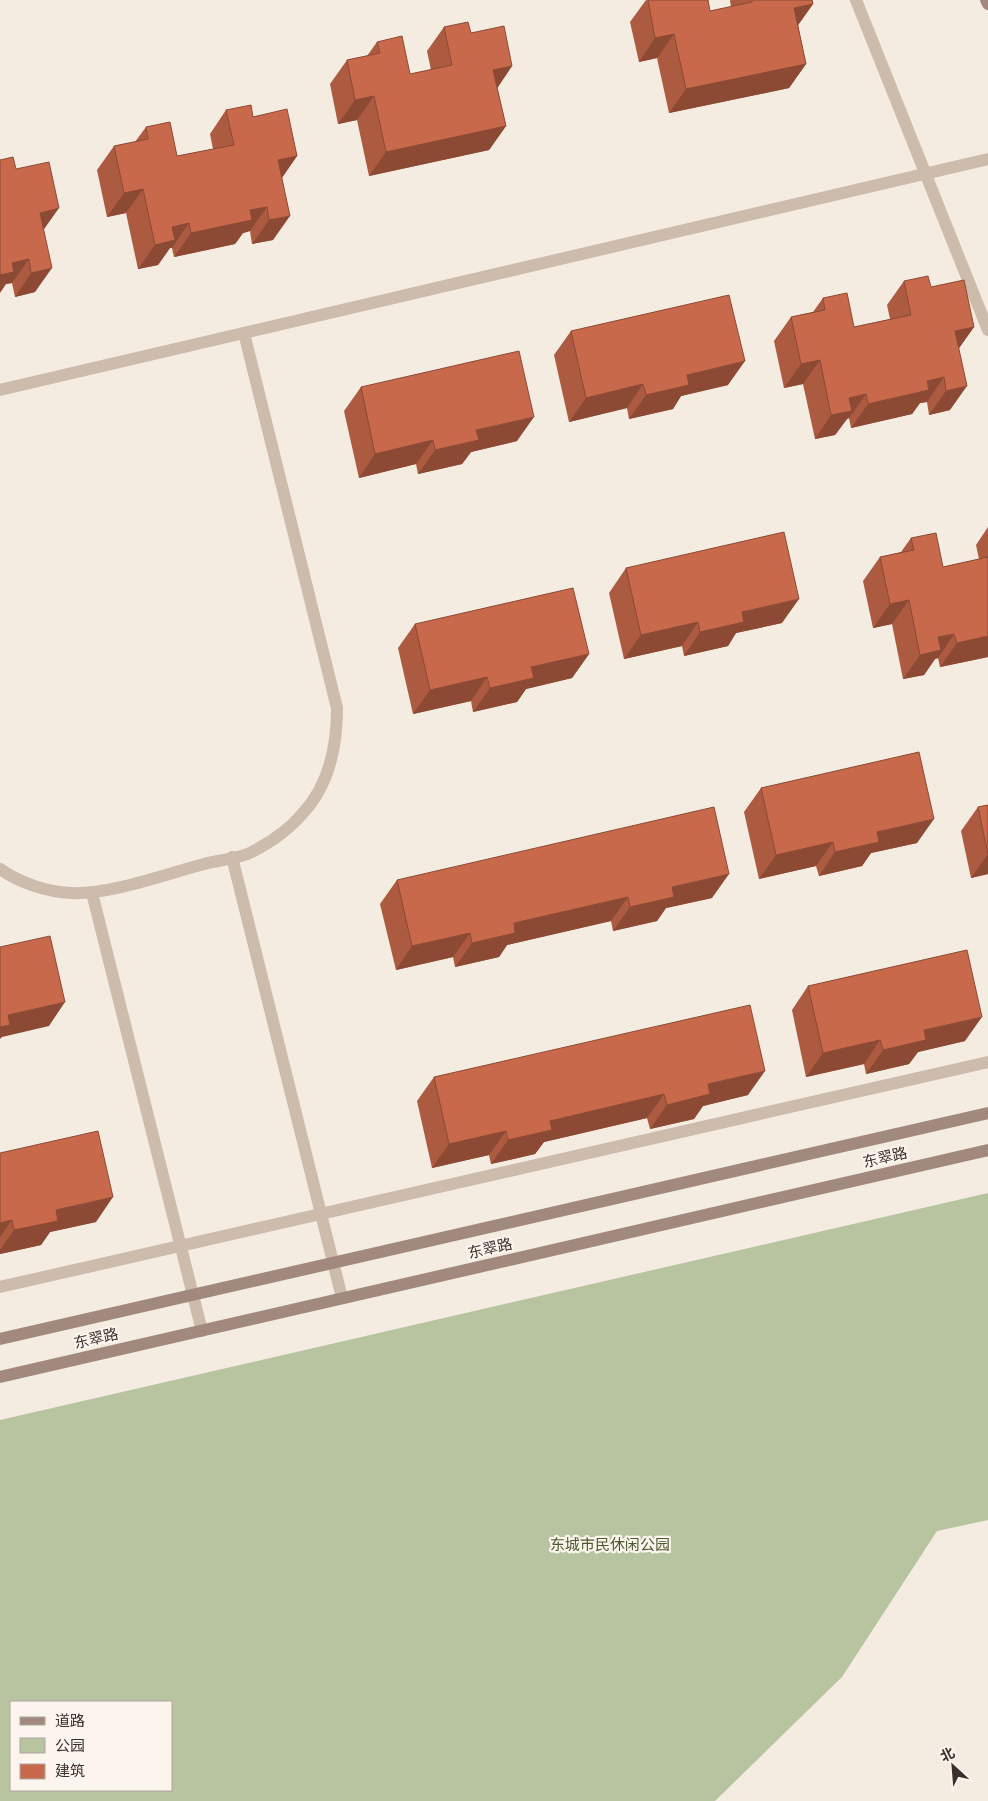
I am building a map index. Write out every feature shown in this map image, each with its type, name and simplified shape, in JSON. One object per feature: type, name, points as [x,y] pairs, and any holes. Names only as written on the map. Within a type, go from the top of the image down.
[{"type":"street","points":[[986,0],[988,4]]},
{"type":"street","name":"东翠路","points":[[0,1339],[988,1113]]},
{"type":"street","name":"东翠路","points":[[0,1377],[988,1150]]},
{"type":"lane","points":[[856,0],[988,330]]},
{"type":"lane","points":[[0,390],[988,159]]},
{"type":"lane","points":[[0,869],[26,883],[47,889],[92,893],[250,853],[270,842],[304,813],[317,794],[327,774],[334,753],[337,708],[244,333]]},
{"type":"lane","points":[[232,857],[342,1298]]},
{"type":"lane","points":[[92,893],[202,1330]]},
{"type":"lane","points":[[0,1287],[988,1062]]},
{"type":"green space","name":"东城市民休闲公园","points":[[988,1193],[988,1520],[937,1531],[842,1677],[715,1801],[0,1801],[0,1420]]},
{"type":"building","points":[[648,0],[708,0],[710,11],[752,2],[752,0],[812,0],[813,4],[794,8],[806,64],[686,89],[674,34],[655,38]]},
{"type":"building","points":[[468,22],[471,33],[504,26],[512,66],[493,70],[506,126],[386,152],[374,96],[355,100],[347,60],[380,53],[377,42],[402,36],[410,74],[452,65],[444,27]]},
{"type":"building","points":[[251,105],[253,117],[287,109],[297,156],[278,160],[290,216],[269,220],[267,207],[250,210],[252,220],[191,233],[189,223],[172,227],[175,240],[155,245],[143,189],[124,193],[114,146],[148,139],[146,127],[170,122],[177,156],[234,145],[226,110]]},
{"type":"building","points":[[13,157],[16,169],[49,162],[59,208],[40,213],[52,268],[31,273],[29,259],[12,263],[14,272],[0,275],[0,160]]},
{"type":"building","points":[[928,276],[931,287],[964,280],[974,327],[955,331],[967,386],[946,391],[944,377],[927,381],[929,390],[868,404],[866,394],[849,398],[852,411],[831,415],[820,360],[801,364],[791,317],[825,310],[823,298],[847,293],[854,327],[911,315],[904,281]]},
{"type":"building","points":[[729,295],[745,361],[687,375],[689,385],[646,395],[643,384],[586,398],[571,331]]},
{"type":"building","points":[[519,351],[534,417],[476,430],[479,440],[435,450],[433,440],[375,454],[361,387]]},
{"type":"building","points":[[784,532],[799,599],[742,612],[744,622],[700,632],[698,622],[641,635],[626,568]]},
{"type":"building","points":[[936,533],[943,567],[988,557],[988,636],[957,643],[954,634],[938,637],[941,650],[920,655],[909,600],[890,604],[880,557],[914,550],[911,538]]},
{"type":"building","points":[[573,588],[589,654],[531,667],[534,678],[490,688],[487,677],[430,690],[415,624]]},
{"type":"building","points":[[919,752],[934,819],[877,832],[879,842],[835,852],[833,842],[776,855],[761,788]]},
{"type":"building","points":[[988,805],[988,854],[978,807]]},
{"type":"building","points":[[714,807],[729,874],[672,887],[674,897],[630,907],[628,897],[514,923],[515,933],[472,943],[470,933],[412,946],[397,880]]},
{"type":"building","points":[[50,936],[65,1002],[8,1015],[10,1025],[0,1027],[0,947]]},
{"type":"building","points":[[967,950],[982,1017],[924,1030],[926,1040],[883,1050],[880,1040],[823,1053],[808,986]]},
{"type":"building","points":[[750,1005],[765,1071],[708,1084],[710,1094],[667,1105],[664,1094],[550,1121],[552,1130],[508,1140],[506,1131],[449,1144],[434,1077]]},
{"type":"building","points":[[98,1131],[113,1197],[56,1210],[58,1221],[14,1230],[12,1220],[0,1223],[0,1153]]}]
